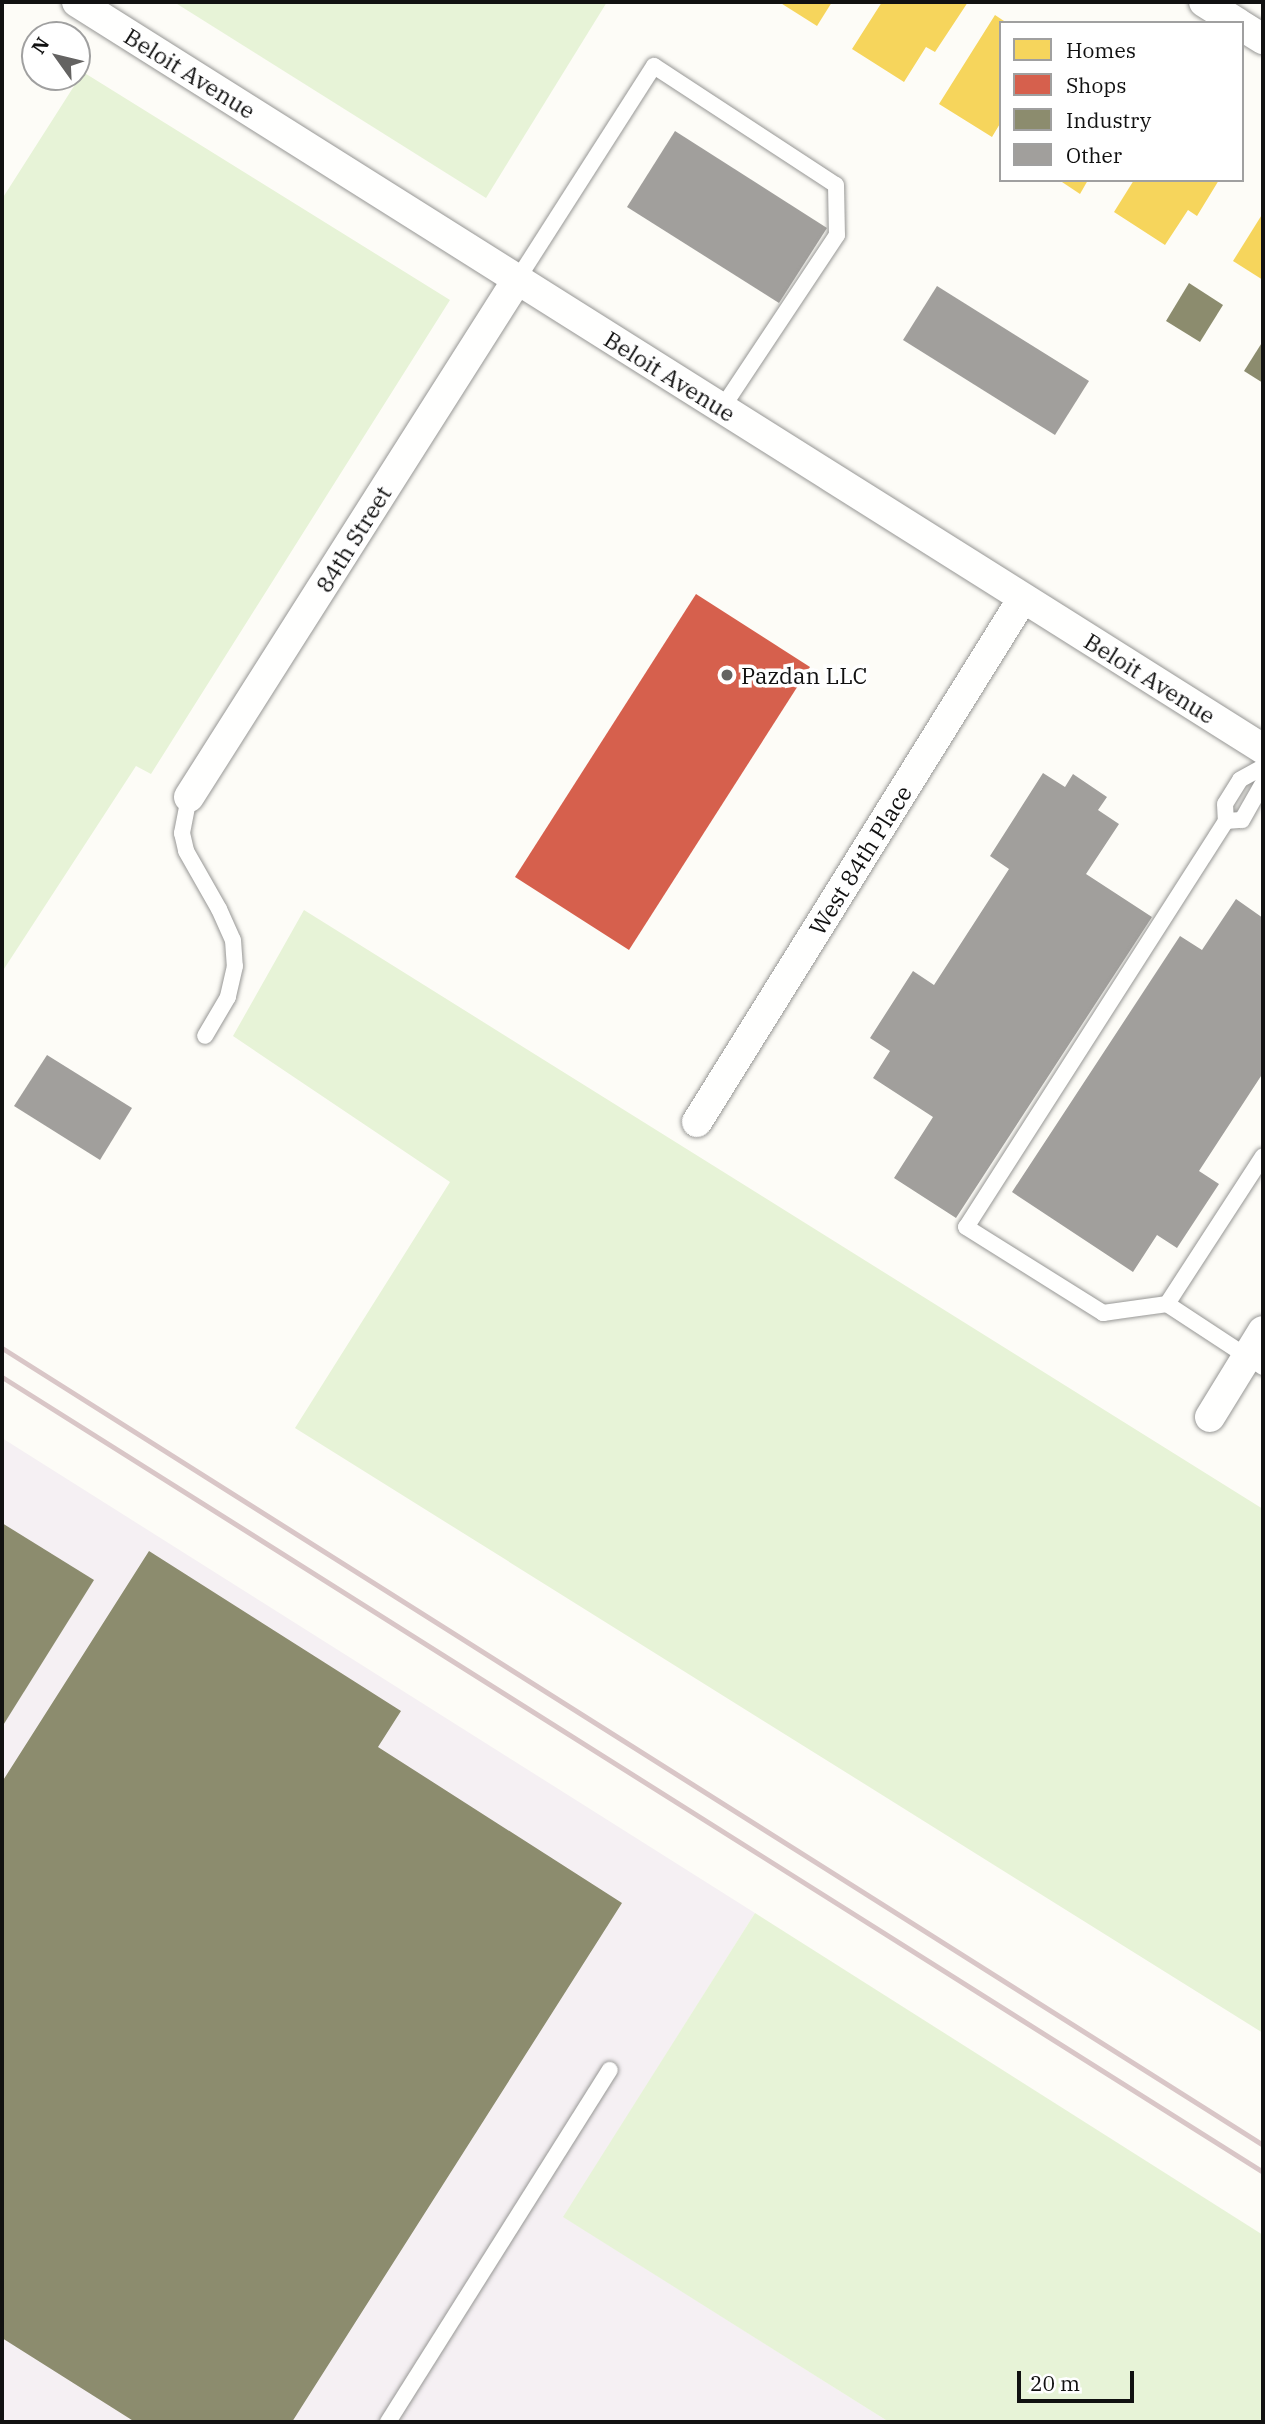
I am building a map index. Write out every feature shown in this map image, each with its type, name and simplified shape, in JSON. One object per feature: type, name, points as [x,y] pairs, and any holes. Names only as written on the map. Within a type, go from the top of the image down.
[{"type":"street","name":"Beloit Avenue","points":[[77,2],[1263,749]]},
{"type":"street","points":[[1205,2],[1235,21]]},
{"type":"street","points":[[1244,27],[1263,39]]},
{"type":"street","name":"84th Street","points":[[188,797],[517,280]]},
{"type":"street","name":"West 84th Place","points":[[697,1122],[1023,598]]},
{"type":"street","points":[[1210,1417],[1255,1362],[1263,1331]]},
{"type":"lane","points":[[517,280],[654,66],[836,185],[837,235],[722,408]]},
{"type":"lane","points":[[1255,1362],[1167,1304],[1103,1313],[966,1227],[1226,821],[1225,804],[1240,780],[1263,767]]},
{"type":"lane","points":[[1226,821],[1242,820],[1263,783]]},
{"type":"lane","points":[[188,797],[182,833],[186,851],[228,929],[235,966],[228,997],[205,1036]]},
{"type":"lane","points":[[1167,1304],[1263,1157]]},
{"type":"lane","points":[[388,2422],[610,2070]]},
{"type":"shaded area","points":[[2,1438],[755,1913],[564,2217],[889,2422],[2,2422]]},
{"type":"green space","points":[[174,2],[607,2],[486,198]]},
{"type":"green space","points":[[91,77],[450,300],[151,774],[136,766],[2,972],[2,199],[71,91],[91,91]]},
{"type":"green space","points":[[304,910],[1263,1509],[1263,2033],[295,1428],[450,1182],[233,1036]]},
{"type":"green space","points":[[755,1913],[1263,2235],[1263,2422],[889,2422],[563,2217]]},
{"type":"building: Homes","points":[[779,2],[832,2],[817,26]]},
{"type":"building: Homes","points":[[882,2],[968,2],[935,52],[926,47],[904,82],[852,49]]},
{"type":"building: Homes","points":[[995,15],[1004,21],[999,21],[999,125],[992,137],[939,104]]},
{"type":"building: Homes","points":[[1062,182],[1087,182],[1080,194]]},
{"type":"building: Homes","points":[[1133,182],[1218,182],[1197,216],[1188,210],[1165,245],[1114,212]]},
{"type":"building: Homes","points":[[1263,213],[1263,280],[1233,261]]},
{"type":"building: Shops","points":[[696,594],[810,667],[629,950],[515,877]]},
{"type":"building: Industry","points":[[1189,283],[1223,305],[1200,342],[1166,321]]},
{"type":"building: Industry","points":[[1263,341],[1263,383],[1244,371]]},
{"type":"building: Industry","points":[[2,1523],[94,1580],[2,1727]]},
{"type":"building: Industry","points":[[149,1551],[401,1711],[378,1747],[622,1903],[292,2422],[135,2422],[2,2338],[2,1782]]},
{"type":"building: Other","points":[[675,131],[827,228],[779,303],[627,207]]},
{"type":"building: Other","points":[[937,286],[1089,381],[1055,435],[903,340]]},
{"type":"building: Other","points":[[1043,773],[1065,787],[1073,774],[1107,797],[1098,810],[1119,824],[1086,874],[1152,917],[956,1218],[894,1178],[933,1117],[873,1078],[890,1051],[870,1038],[913,971],[934,985],[1009,869],[990,856]]},
{"type":"building: Other","points":[[1236,899],[1263,918],[1263,1073],[1199,1171],[1219,1184],[1177,1248],[1157,1235],[1133,1272],[1012,1192],[1180,936],[1202,950]]},
{"type":"building: Other","points":[[47,1055],[132,1108],[100,1160],[14,1106]]},
{"type":"railway","points":[[2,1348],[1263,2145]]},
{"type":"railway","points":[[2,1377],[1263,2172]]},
{"type":"place","name":"Pazdan LLC","points":[[727,675]]}]
